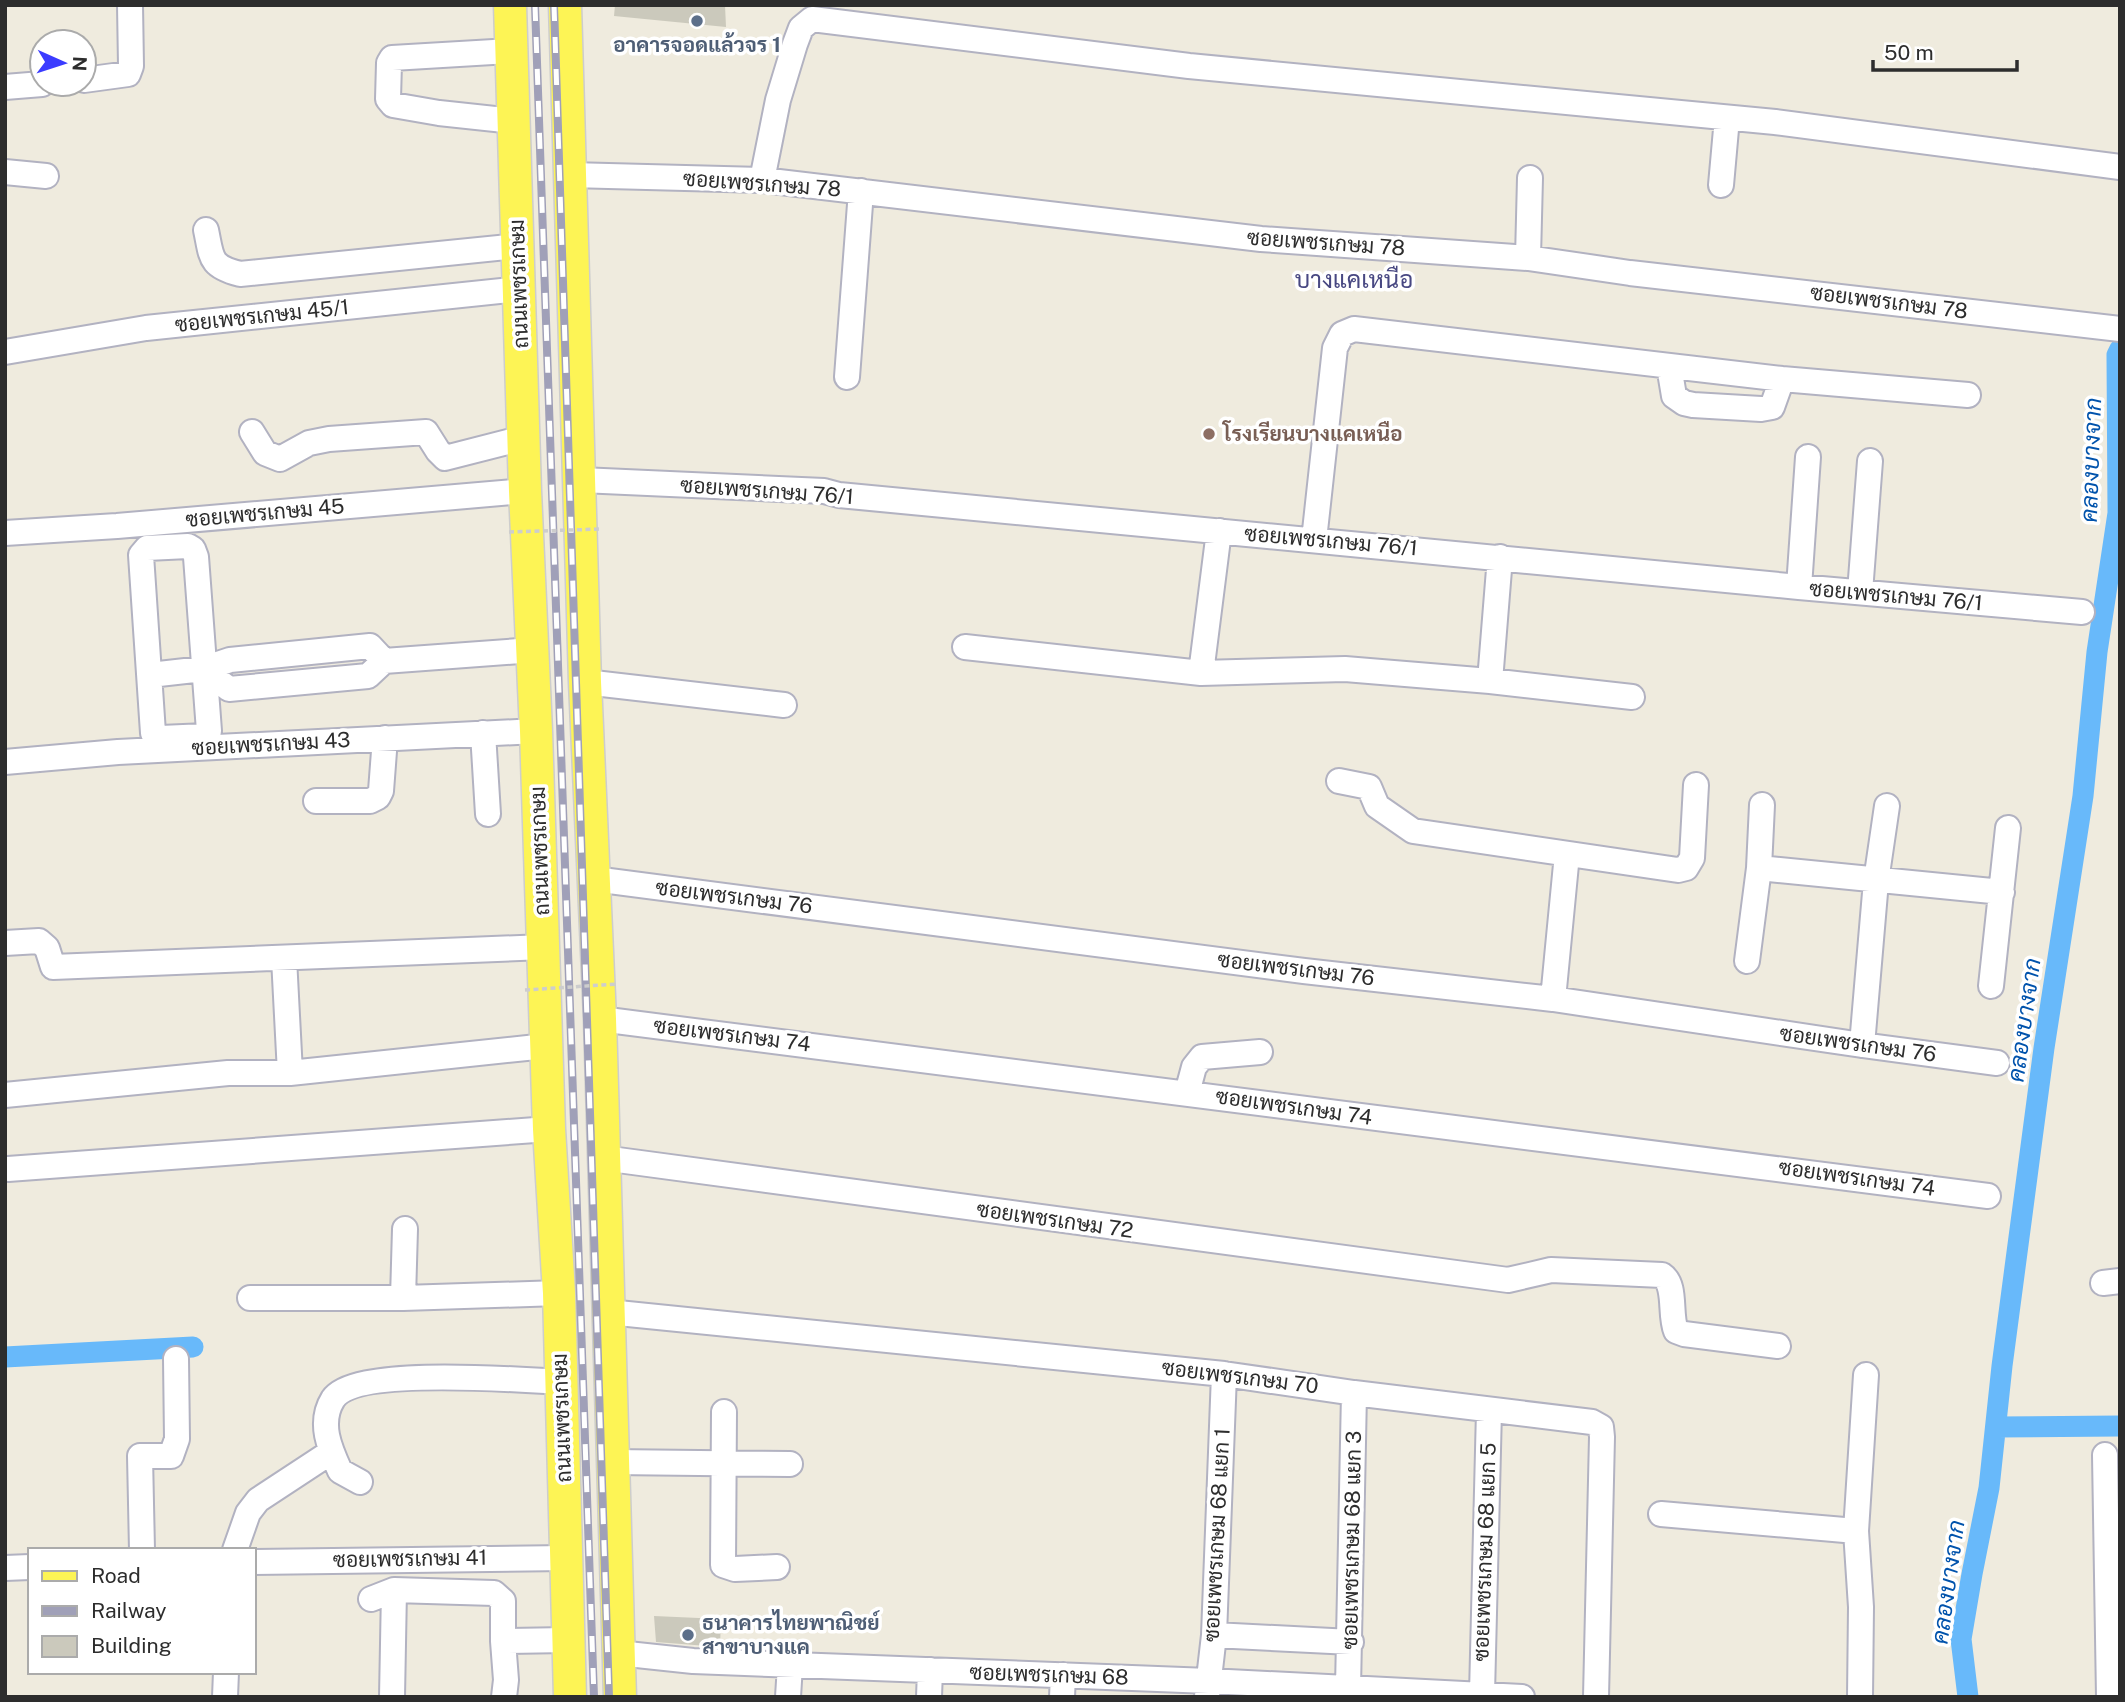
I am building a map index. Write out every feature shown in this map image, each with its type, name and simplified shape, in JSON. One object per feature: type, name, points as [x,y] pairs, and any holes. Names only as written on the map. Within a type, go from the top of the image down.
[{"type":"main road","name":"ถนนเพชรเกษม","points":[[510,5],[549,1129],[559,1304],[570,1697]]},
{"type":"main road","points":[[565,5],[620,1697]]},
{"type":"main road","points":[[559,1304],[608,1312]]},
{"type":"main road","points":[[561,1382],[609,1383]]},
{"type":"street","points":[[98,78],[128,74],[131,66],[130,5]]},
{"type":"street","points":[[762,180],[778,100],[795,44],[801,27],[812,19],[1189,66],[1775,122],[2120,167]]},
{"type":"street","points":[[511,51],[392,58],[389,63],[388,99],[393,105],[513,121]]},
{"type":"street","points":[[5,87],[28,85]]},
{"type":"street","points":[[1721,185],[1727,118]]},
{"type":"street","points":[[5,172],[46,176]]},
{"type":"street","name":"ซอยเพชรเกษม 78","points":[[570,175],[762,180],[1261,239],[1528,258],[1630,273],[2120,329]]},
{"type":"street","points":[[1528,258],[1530,178]]},
{"type":"street","points":[[847,377],[861,191]]},
{"type":"street","points":[[206,230],[213,262],[222,269],[240,274],[517,246]]},
{"type":"street","name":"ซอยเพชรเกษม 45/1","points":[[5,352],[146,328],[520,289]]},
{"type":"street","points":[[1314,540],[1335,348],[1342,334],[1354,329],[1782,379],[1968,395]]},
{"type":"street","points":[[1669,366],[1674,396],[1693,405],[1761,409],[1772,407],[1782,379]]},
{"type":"street","points":[[252,432],[265,453],[280,459],[309,443],[329,439],[426,432],[445,458],[523,438]]},
{"type":"street","points":[[1799,587],[1808,457]]},
{"type":"street","points":[[1860,592],[1870,461]]},
{"type":"street","name":"ซอยเพชรเกษม 76/1","points":[[580,480],[824,491],[853,497],[2082,612]]},
{"type":"street","name":"ซอยเพชรเกษม 45","points":[[5,533],[525,491]]},
{"type":"street","points":[[1201,673],[1220,531]]},
{"type":"street","points":[[187,546],[196,556],[209,731],[206,736],[155,737],[150,675],[142,550],[187,546]]},
{"type":"street","points":[[1490,681],[1500,557]]},
{"type":"street","points":[[965,647],[1201,673],[1345,669],[1490,681],[1632,697]]},
{"type":"street","points":[[150,675],[203,669],[229,689],[368,676],[384,660],[533,650]]},
{"type":"street","points":[[585,682],[784,705]]},
{"type":"street","name":"ซอยเพชรเกษม 43","points":[[5,762],[118,752],[536,731]]},
{"type":"street","points":[[482,733],[488,814]]},
{"type":"street","points":[[316,802],[370,800],[378,797],[381,791],[385,738]]},
{"type":"street","points":[[1339,781],[1369,788],[1377,806],[1413,831],[1678,870],[1686,868],[1692,859],[1696,785]]},
{"type":"street","points":[[1747,961],[1759,868],[1762,805]]},
{"type":"street","points":[[1862,1045],[1876,881],[1887,806]]},
{"type":"street","points":[[1991,986],[2008,828]]},
{"type":"street","points":[[1553,999],[1567,854]]},
{"type":"street","points":[[1759,868],[2002,892]]},
{"type":"street","name":"ซอยเพชรเกษม 76","points":[[594,879],[1304,971],[1553,999],[1997,1063]]},
{"type":"street","points":[[5,943],[39,941],[47,948],[53,967],[544,947]]},
{"type":"street","points":[[284,958],[290,1073]]},
{"type":"street","name":"ซอยเพชรเกษม 74","points":[[600,1019],[1989,1196]]},
{"type":"street","points":[[5,1096],[228,1073],[290,1073],[546,1046]]},
{"type":"street","points":[[1187,1093],[1194,1067],[1202,1057],[1260,1052]]},
{"type":"street","points":[[8,1169],[549,1129]]},
{"type":"street","name":"ซอยเพชรเกษม 72","points":[[603,1158],[1508,1279],[1550,1270],[1662,1275],[1670,1285],[1672,1321],[1676,1331],[1778,1346]]},
{"type":"street","points":[[403,1298],[405,1228]]},
{"type":"street","points":[[250,1298],[403,1298],[559,1304]]},
{"type":"street","name":"ซอยเพชรเกษม 70","points":[[608,1312],[1224,1374],[1592,1422],[1601,1427],[1596,1697]]},
{"type":"street","points":[[142,1548],[140,1456],[171,1456],[177,1439],[176,1359]]},
{"type":"street","name":"ซอยเพชรเกษม 68 แยก 1","points":[[1208,1689],[1214,1635],[1224,1374]]},
{"type":"street","points":[[1860,1697],[1861,1607],[1856,1531],[1866,1376]]},
{"type":"street","points":[[360,1482],[340,1471],[325,1433],[328,1412],[334,1398],[346,1389],[380,1381],[415,1378],[561,1382]]},
{"type":"street","name":"ซอยเพชรเกษม 68 แยก 3","points":[[1337,1690],[1351,1642],[1354,1393]]},
{"type":"street","name":"ซอยเพชรเกษม 68 แยก 5","points":[[1467,1694],[1489,1410]]},
{"type":"street","points":[[724,1412],[723,1565],[735,1569],[777,1567]]},
{"type":"street","points":[[236,1548],[248,1513],[258,1500],[331,1452]]},
{"type":"street","points":[[2105,1455],[2109,1697]]},
{"type":"street","points":[[612,1462],[790,1464]]},
{"type":"street","points":[[1661,1514],[1856,1531]]},
{"type":"street","name":"ซอยเพชรเกษม 41","points":[[256,1562],[566,1558]]},
{"type":"street","points":[[5,1568],[28,1567]]},
{"type":"street","points":[[392,1697],[394,1590]]},
{"type":"street","points":[[371,1599],[394,1590],[494,1592],[503,1601],[506,1680],[504,1697]]},
{"type":"street","points":[[1214,1635],[1351,1642]]},
{"type":"street","points":[[503,1640],[568,1640]]},
{"type":"street","name":"ซอยเพชรเกษม 68","points":[[618,1653],[693,1661],[930,1670],[1063,1686],[1337,1690],[1522,1697]]},
{"type":"street","points":[[788,1697],[790,1665]]},
{"type":"street","points":[[929,1697],[930,1670]]},
{"type":"street","points":[[225,1697],[226,1674]]},
{"type":"path","points":[[509,532],[602,529]]},
{"type":"path","points":[[525,990],[617,984]]},
{"type":"building","name":"อาคารจอดแล้วจร 1","points":[[615,5],[725,5],[726,27],[614,16]]},
{"type":"building","name":"ธนาคารไทยพาณิชย์ สาขาบางแค","points":[[654,1616],[721,1619],[720,1647],[656,1642]]},
{"type":"waterway","name":"คลองบางจาก","points":[[1968,1697],[1961,1639],[1989,1488],[2002,1366],[2044,1048],[2083,796],[2097,652],[2118,513],[2117,355],[2120,349]]},
{"type":"waterway","points":[[5,1357],[193,1347]]},
{"type":"waterway","points":[[1996,1427],[2120,1426]]},
{"type":"railway","points":[[535,5],[594,1697]]},
{"type":"railway","points":[[554,5],[609,1697]]},
{"type":"place","name":"อาคารจอดแล้วจร 1","points":[[697,21]]},
{"type":"place","name":"โรงเรียนบางแคเหนือ","points":[[1209,434]]},
{"type":"place","name":"ธนาคารไทยพาณิชย์ สาขาบางแค","points":[[688,1635]]},
{"type":"district","name":"บางแคเหนือ","points":[[1354,280]]}]
